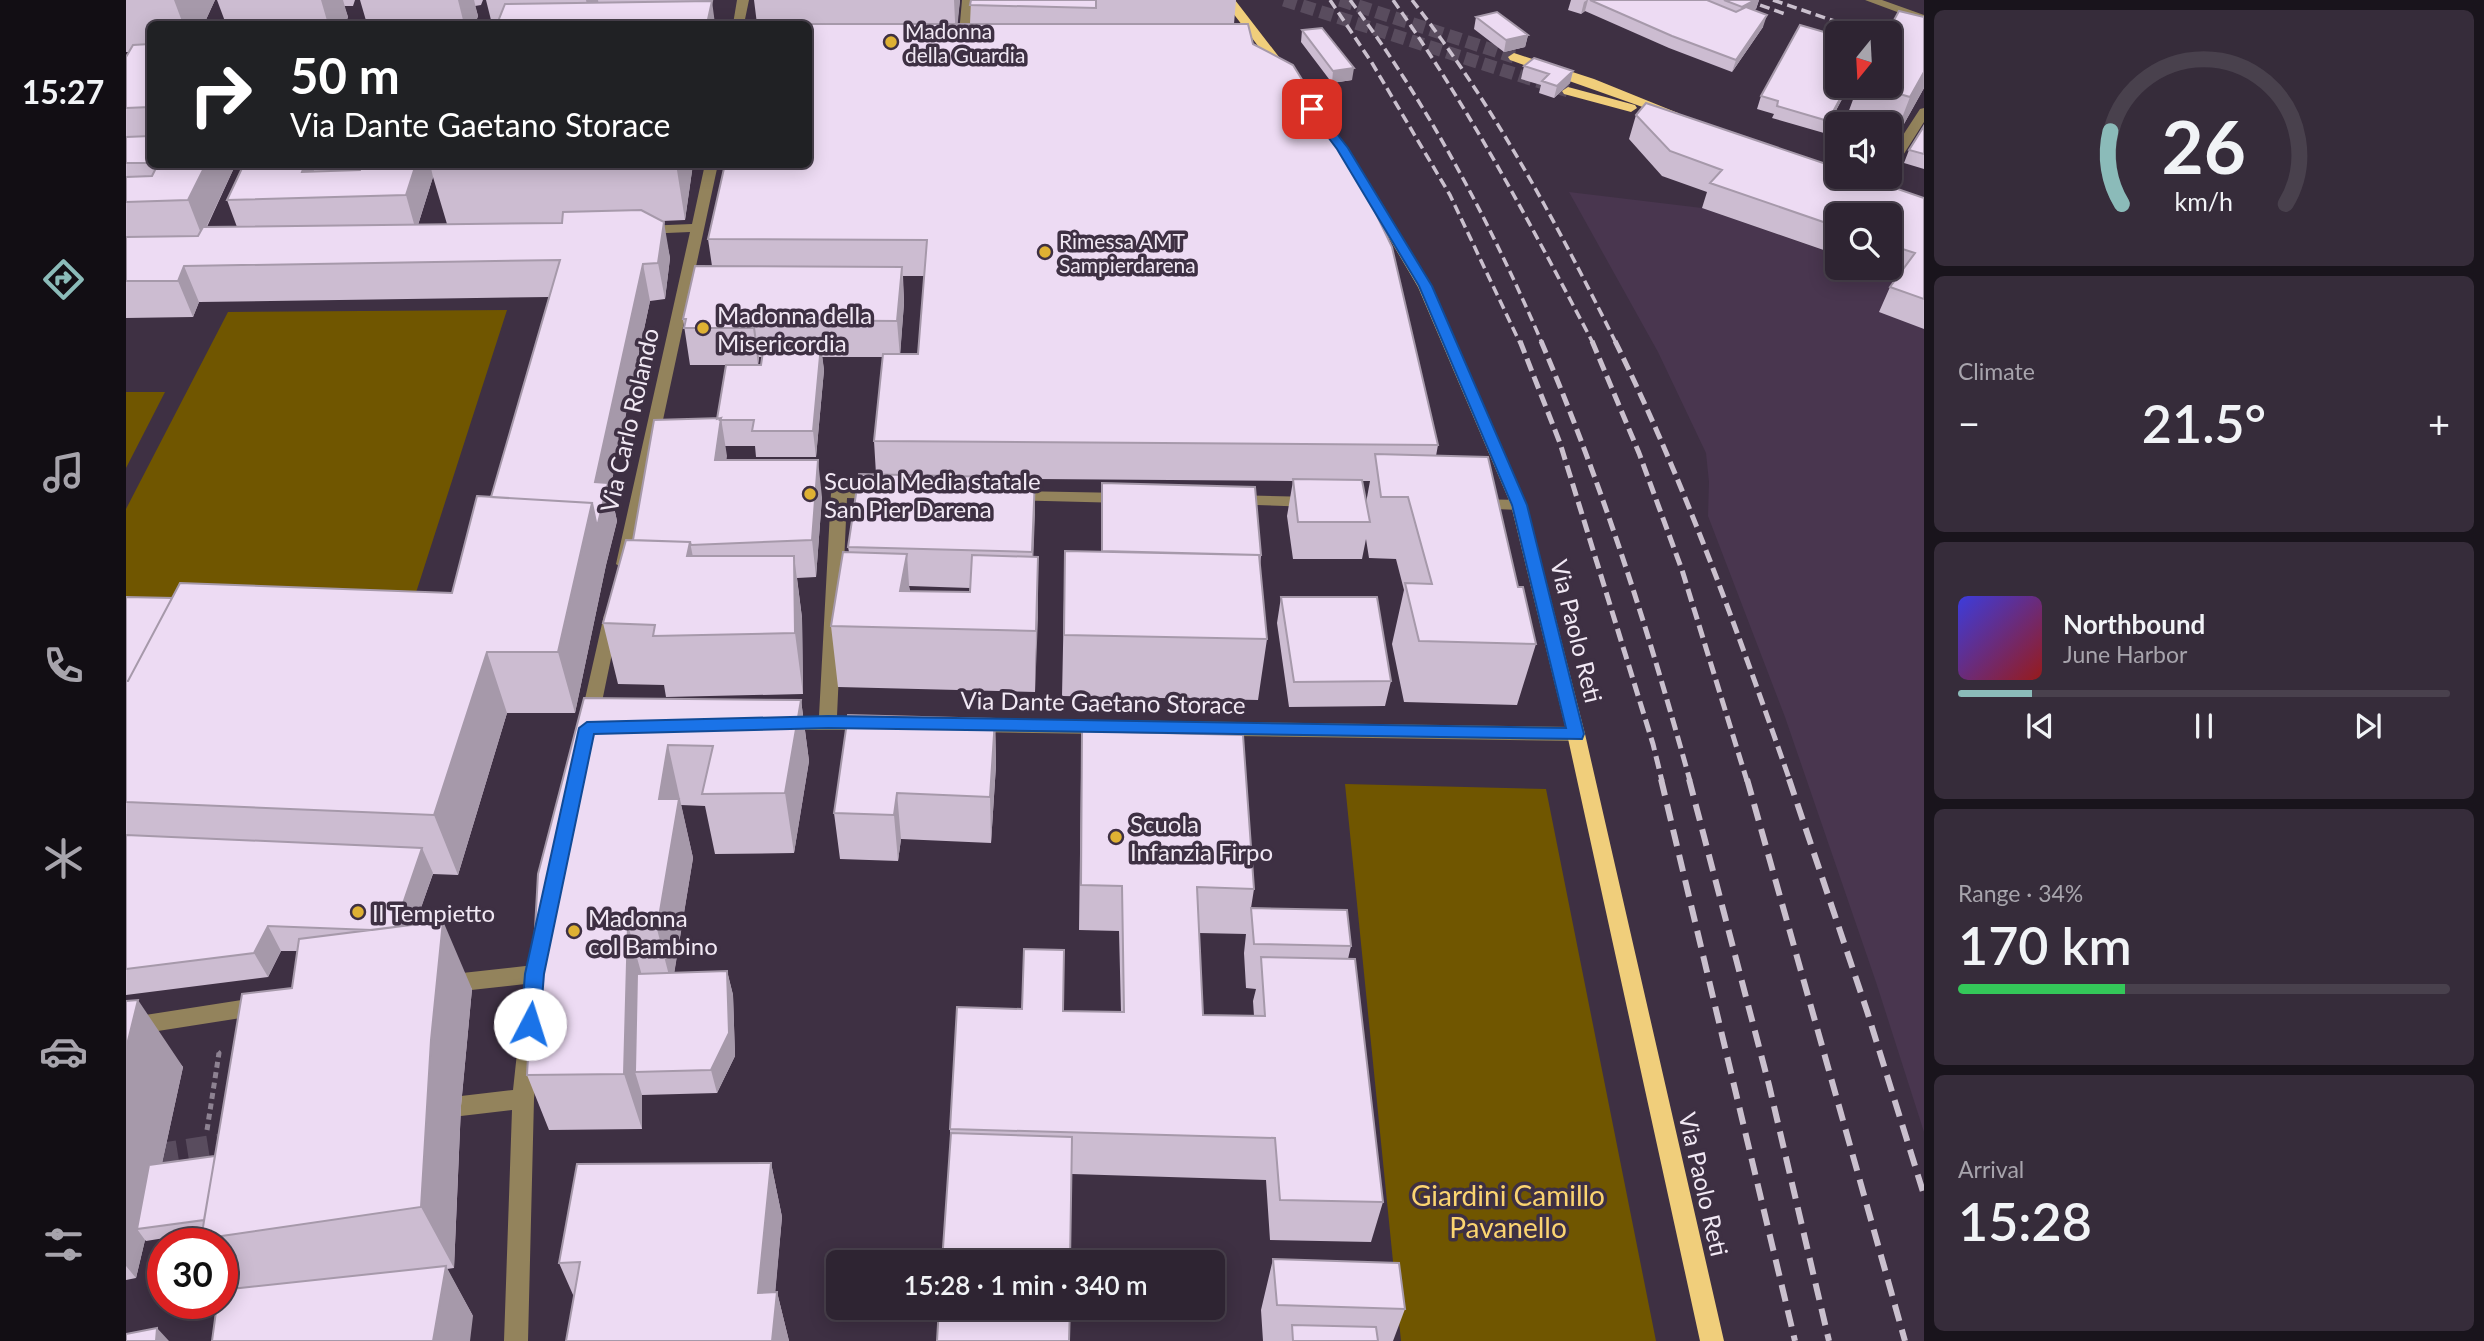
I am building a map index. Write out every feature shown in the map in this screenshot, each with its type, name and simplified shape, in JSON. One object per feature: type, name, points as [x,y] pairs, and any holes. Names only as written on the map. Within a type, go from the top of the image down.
[{"type":"main road","points":[[1229,0],[1292,83]]},
{"type":"main road","points":[[1514,57],[1590,82],[1685,121],[1567,91]]},
{"type":"main road","name":"Via Paolo Reti","points":[[1334,138],[1425,286],[1519,505],[1576,734],[1712,1341]]},
{"type":"street","points":[[740,21],[743,0]]},
{"type":"street","points":[[968,0],[957,49],[977,49]]},
{"type":"street","points":[[1871,0],[1924,19]]},
{"type":"street","points":[[1247,50],[1267,50]]},
{"type":"street","points":[[1902,147],[1924,113]]},
{"type":"street","name":"Via Carlo Rolando","points":[[611,727],[585,735],[711,168]]},
{"type":"street","points":[[631,230],[699,228]]},
{"type":"street","points":[[828,722],[839,493],[894,494]]},
{"type":"street","points":[[991,496],[1142,499]]},
{"type":"street","points":[[1211,500],[1335,502]]},
{"type":"street","points":[[1459,504],[1519,505]]},
{"type":"street","points":[[760,723],[884,723]]},
{"type":"street","name":"Via Dante Gaetano Storace","points":[[953,724],[1576,734]]},
{"type":"street","points":[[428,985],[534,981],[523,1099],[516,1341]]},
{"type":"street","points":[[126,1027],[277,1003],[269,1031]]},
{"type":"street","points":[[461,1106],[523,1099]]},
{"type":"path","points":[[207,1130],[219,1053],[210,1044]]},
{"type":"shaded area","points":[[1569,192],[1702,208],[1825,251],[1825,280],[1905,278],[1924,329],[1924,1132],[1876,982],[1785,717],[1708,516],[1706,453],[1658,352]]},
{"type":"green space","points":[[507,310],[412,605],[126,607],[126,509],[228,312]]},
{"type":"green space","points":[[126,392],[165,392],[126,468]]},
{"type":"green space","name":"Giardini Camillo Pavanello","points":[[1345,784],[1546,789],[1656,1341],[1401,1341]]},
{"type":"building","points":[[971,0],[1096,0],[1096,8],[970,5]]},
{"type":"building","points":[[1590,0],[1707,0],[1736,12],[1746,7],[1767,15],[1736,60],[1672,36]]},
{"type":"building","points":[[1724,0],[1755,0],[1742,7]]},
{"type":"building","points":[[712,1],[708,21],[498,21],[505,4]]},
{"type":"building","points":[[1899,11],[1924,17],[1924,72],[1910,97],[1902,95],[1902,21],[1894,21]]},
{"type":"building","points":[[1497,12],[1528,35],[1506,40],[1476,17]]},
{"type":"building","name":"Rimessa AMT Sampierdarena","points":[[812,24],[1248,24],[1253,44],[1293,65],[1345,149],[1392,247],[1438,445],[874,441],[883,354],[918,354],[927,240],[708,239],[724,168],[812,168]]},
{"type":"building","points":[[1800,25],[1825,32],[1825,98],[1840,98],[1833,112],[1825,112],[1825,120],[1777,106],[1778,101],[1761,96]]},
{"type":"building","points":[[1322,28],[1354,68],[1333,71],[1302,30]]},
{"type":"building","points":[[147,44],[147,107],[126,108],[126,57],[133,45]]},
{"type":"building","points":[[1534,58],[1573,71],[1557,86],[1542,81],[1549,74],[1524,66]]},
{"type":"building","points":[[1646,103],[1825,164],[1825,189],[1898,189],[1924,198],[1924,299],[1890,287],[1895,280],[1902,280],[1902,271],[1915,253],[1902,249],[1902,203],[1825,203],[1825,223],[1710,183],[1722,170],[1670,151],[1636,115]]},
{"type":"building","points":[[1924,126],[1924,154],[1909,150]]},
{"type":"building","points":[[147,136],[147,163],[126,163],[126,137]]},
{"type":"building","points":[[156,168],[204,168],[188,200],[126,202],[126,177],[152,176]]},
{"type":"building","points":[[242,168],[304,168],[302,172],[415,168],[406,195],[227,200]]},
{"type":"building","points":[[641,210],[664,222],[658,263],[643,264],[595,482],[608,483],[597,527],[592,503],[491,497],[560,260],[184,266],[178,281],[126,281],[126,237],[198,236],[203,227],[562,223],[563,212]]},
{"type":"building","points":[[695,266],[902,267],[897,321],[754,320],[753,328],[684,328],[686,319],[683,319]]},
{"type":"building","points":[[764,345],[821,345],[813,431],[752,431],[754,420],[717,419],[726,365],[761,365]]},
{"type":"building","points":[[721,418],[715,460],[818,460],[812,540],[691,545],[690,542],[633,540],[654,420]]},
{"type":"building","points":[[1375,454],[1488,457],[1518,587],[1523,587],[1536,644],[1419,641],[1405,583],[1432,584],[1408,497],[1381,497]]},
{"type":"building","points":[[859,474],[1035,478],[1032,552],[848,547]]},
{"type":"building","points":[[1293,479],[1362,480],[1370,522],[1298,522]]},
{"type":"building","points":[[1102,483],[1255,487],[1261,555],[1102,551]]},
{"type":"building","points":[[477,496],[592,503],[558,652],[487,652],[434,815],[126,802],[126,681],[180,583],[452,593]]},
{"type":"building","points":[[626,540],[690,542],[687,556],[794,556],[795,633],[653,636],[655,625],[603,623]]},
{"type":"building","points":[[1065,551],[1259,555],[1267,639],[1064,635]]},
{"type":"building","points":[[843,552],[907,554],[900,591],[970,592],[972,555],[1038,557],[1036,631],[831,626]]},
{"type":"building","points":[[126,597],[172,598],[128,681],[126,681]]},
{"type":"building","points":[[1281,597],[1377,597],[1391,681],[1294,682]]},
{"type":"building","points":[[584,698],[801,700],[785,793],[702,794],[713,746],[668,745],[659,799],[679,799],[657,929],[628,925],[624,1074],[527,1075],[538,874]]},
{"type":"building","points":[[848,715],[995,719],[990,797],[897,793],[894,815],[834,813]]},
{"type":"building","points":[[1082,731],[1243,735],[1254,889],[1197,887],[1203,1015],[1265,1016],[1261,957],[1355,959],[1383,1202],[1280,1200],[1275,1138],[950,1129],[957,1007],[1022,1009],[1024,949],[1064,950],[1063,1011],[1124,1012],[1122,886],[1081,885]]},
{"type":"building","points":[[126,835],[422,848],[395,927],[372,930],[268,926],[254,953],[126,969]]},
{"type":"building","points":[[1251,908],[1347,910],[1351,946],[1254,944]]},
{"type":"building","points":[[443,921],[431,1040],[421,1207],[238,1234],[238,1228],[203,1228],[242,994],[292,988],[299,939]]},
{"type":"building","points":[[727,971],[729,1033],[711,1070],[635,1072],[637,974]]},
{"type":"building","points":[[138,1000],[126,1049],[126,1001]]},
{"type":"building","points":[[951,1133],[1072,1137],[1070,1250],[943,1250]]},
{"type":"building","points":[[215,1156],[204,1220],[137,1229],[149,1165]]},
{"type":"building","points":[[771,1163],[758,1293],[777,1292],[772,1341],[566,1341],[580,1262],[559,1263],[577,1164]]},
{"type":"building","points":[[1273,1259],[1399,1263],[1405,1309],[1277,1305]]},
{"type":"building","points":[[446,1266],[433,1341],[212,1341],[215,1319],[238,1319],[238,1288]]},
{"type":"building","points":[[938,1320],[1070,1320],[1069,1341],[937,1341]]},
{"type":"building","points":[[1292,1325],[1376,1327],[1378,1341],[1293,1341]]},
{"type":"building","points":[[157,1328],[156,1341],[126,1341],[126,1334]]},
{"type":"tunnel","points":[[1284,0],[1568,91]]},
{"type":"tunnel","points":[[1340,0],[1514,57]]},
{"type":"tunnel","points":[[126,1159],[240,1141]]},
{"type":"railway","points":[[1330,0],[1372,63],[1450,195],[1520,343]]},
{"type":"railway","points":[[1350,0],[1432,123],[1479,210],[1542,343]]},
{"type":"railway","points":[[1393,0],[1474,125],[1592,342]]},
{"type":"railway","points":[[1412,0],[1470,81],[1523,166],[1615,341]]},
{"type":"railway","points":[[1746,0],[1785,14]]},
{"type":"railway","points":[[1773,0],[1834,21]]},
{"type":"railway","points":[[1520,341],[1560,443],[1662,781]]},
{"type":"railway","points":[[1541,341],[1584,449],[1623,559],[1690,781]]},
{"type":"railway","points":[[1615,341],[1687,504],[1790,781]]},
{"type":"railway","points":[[1592,342],[1639,453],[1682,570],[1747,781]]},
{"type":"railway","points":[[1661,779],[1795,1341]]},
{"type":"railway","points":[[1689,779],[1769,1085],[1829,1341]]},
{"type":"railway","points":[[1747,779],[1905,1341]]},
{"type":"railway","points":[[1789,779],[1867,1011],[1924,1195]]},
{"type":"place","name":"Madonna della Guardia","points":[[891,42]]},
{"type":"place","name":"Rimessa AMT Sampierdarena","points":[[1045,252]]},
{"type":"place","name":"Madonna della Misericordia","points":[[703,328]]},
{"type":"place","name":"Scuola Media statale San Pier Darena","points":[[810,494]]},
{"type":"place","name":"Scuola Infanzia Firpo","points":[[1116,837]]},
{"type":"place","name":"Il Tempietto","points":[[358,912]]},
{"type":"place","name":"Madonna col Bambino","points":[[574,931]]},
{"type":"route","points":[[530,1024],[534,974],[587,728],[828,722],[1576,734],[1519,505],[1425,286],[1342,148],[1312,109]]}]
